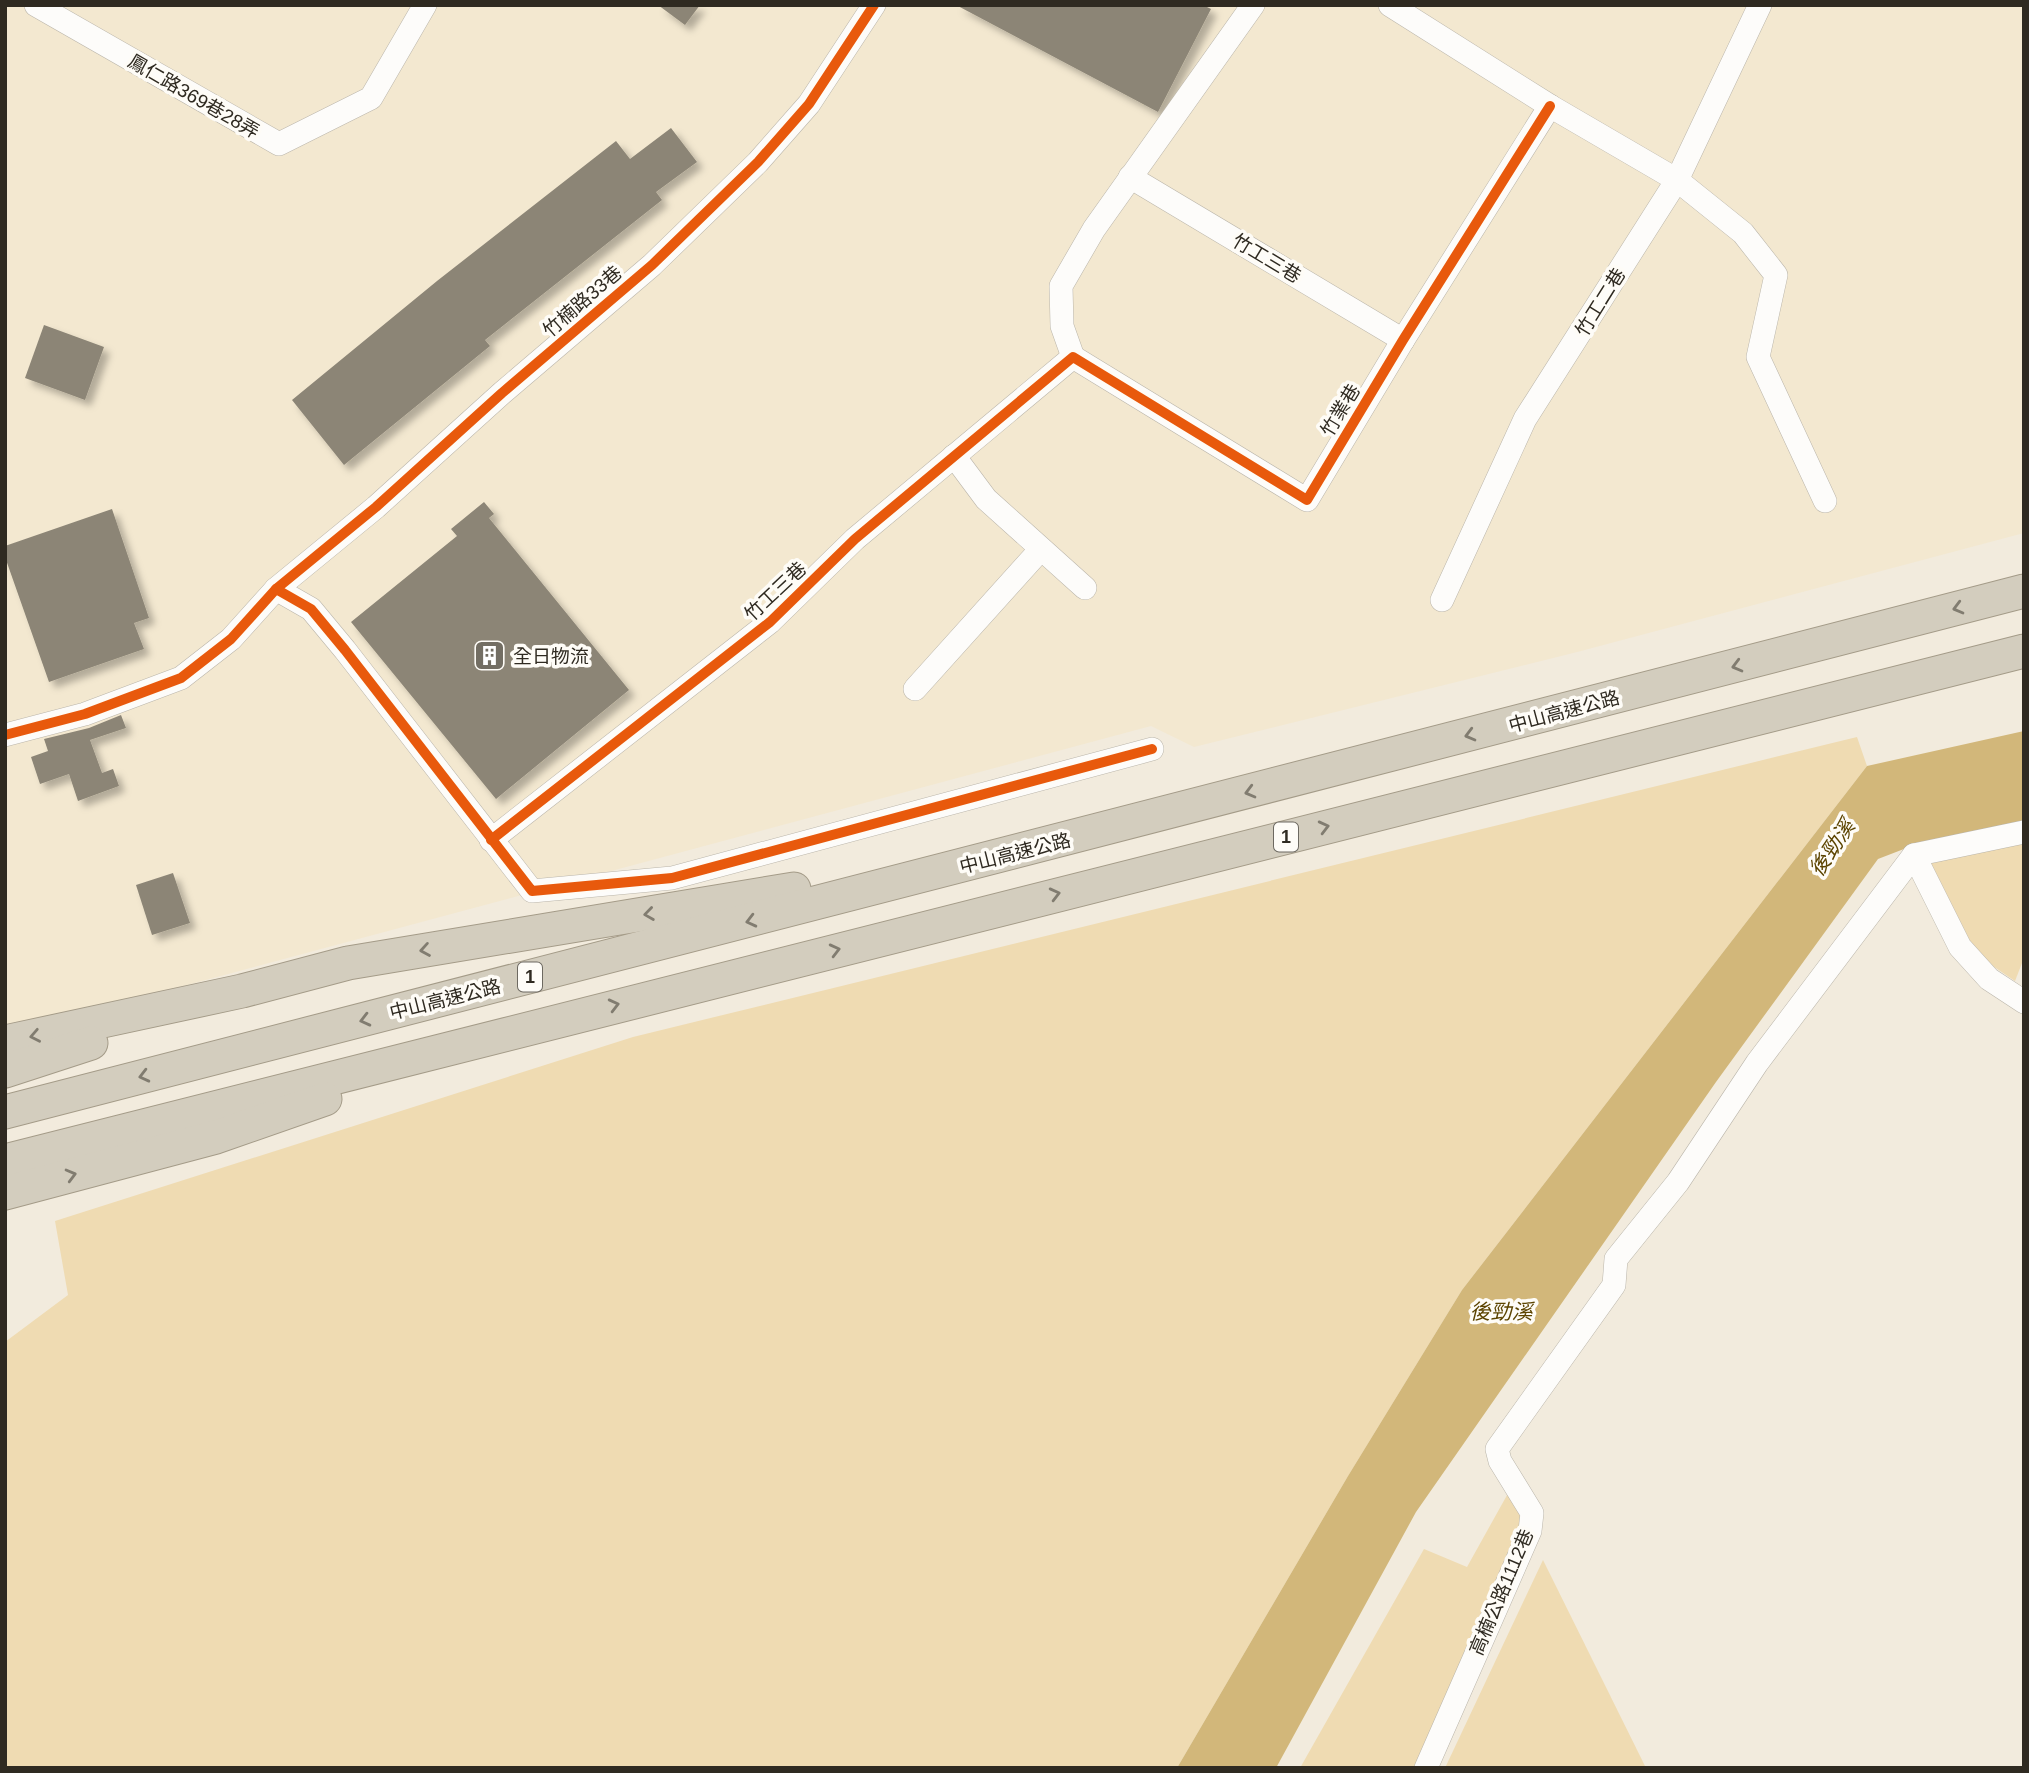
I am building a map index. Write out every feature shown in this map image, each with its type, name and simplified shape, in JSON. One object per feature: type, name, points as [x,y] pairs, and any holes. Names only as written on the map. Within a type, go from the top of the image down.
[{"type":"highway","name":"中山高速公路","points":[[5,1112],[2024,591]]},
{"type":"highway","name":"1","points":[[5,1161],[2024,651]]},
{"type":"highway","points":[[5,1042],[242,991],[348,963],[688,908],[1055,843]]},
{"type":"highway","points":[[5,1071],[242,991]]},
{"type":"highway","points":[[5,1193],[216,1137],[548,1022]]},
{"type":"street","name":"鳳仁路369巷28弄","points":[[36,5],[279,144],[371,99],[425,5]]},
{"type":"street","name":"竹楠路33巷","points":[[5,735],[85,714],[181,678],[231,639],[276,589],[376,507],[502,393],[652,265],[758,162],[809,104],[874,5]]},
{"type":"street","points":[[1073,357],[1062,326],[1060,286],[1094,229],[1253,5]]},
{"type":"street","points":[[1390,5],[1550,106],[1678,180],[1743,233],[1776,275],[1758,357],[1825,501]]},
{"type":"street","name":"竹工二巷","points":[[1442,600],[1525,419],[1678,180],[1760,5]]},
{"type":"street","name":"竹業巷","points":[[1073,357],[1307,500],[1403,340],[1550,106]]},
{"type":"street","name":"竹工三巷","points":[[1130,177],[1403,340]]},
{"type":"street","name":"竹工三巷","points":[[491,840],[770,622],[855,539],[1073,357]]},
{"type":"street","points":[[954,456],[986,499],[1084,588]]},
{"type":"street","points":[[915,689],[1041,549]]},
{"type":"street","points":[[276,589],[311,609],[532,891],[672,878],[1152,749]]},
{"type":"street","points":[[2024,832],[1914,855],[1960,947],[1989,979],[2024,1002]]},
{"type":"street","name":"高楠公路1112巷","points":[[1426,1768],[1530,1531],[1532,1513],[1500,1461],[1497,1449],[1614,1285],[1616,1259],[1678,1182],[1757,1063],[1914,855]]},
{"type":"shaded area","points":[[5,5],[2024,5],[2024,533],[1581,651],[1194,747],[1151,726],[5,1034]]},
{"type":"shaded area","points":[[1857,737],[1867,766],[1462,1290],[1348,1476],[1177,1768],[5,1768],[5,1342],[68,1295],[55,1221],[633,1037]]},
{"type":"shaded area","points":[[2024,840],[2024,958],[2015,981],[1978,956],[1927,861]]},
{"type":"shaded area","points":[[1511,1488],[1527,1524],[1418,1768],[1300,1768],[1424,1549],[1467,1567]]},
{"type":"shaded area","points":[[1543,1560],[1646,1768],[1445,1768]]},
{"type":"water","name":"後勁溪","points":[[2024,731],[2024,823],[1922,842],[1878,859],[1716,1082],[1416,1512],[1276,1768],[1177,1768],[1348,1476],[1462,1290],[1867,766]]},
{"type":"building","points":[[658,5],[700,5],[685,25]]},
{"type":"building","points":[[956,5],[1203,5],[1211,9],[1158,112]]},
{"type":"building","points":[[671,128],[697,162],[656,192],[662,200],[485,340],[490,346],[344,465],[292,400],[437,281],[616,141],[630,159]]},
{"type":"building","points":[[44,325],[104,347],[85,400],[25,378]]},
{"type":"building","name":"全日物流","points":[[484,502],[494,514],[489,518],[629,690],[496,799],[351,622],[457,536],[451,529]]},
{"type":"building","points":[[112,509],[149,618],[134,623],[144,649],[49,682],[5,557],[5,546]]},
{"type":"building","points":[[121,715],[126,728],[90,740],[102,773],[113,769],[119,786],[78,801],[69,774],[40,784],[31,757],[48,751],[44,739],[89,728]]},
{"type":"building","points":[[173,873],[190,923],[152,935],[136,885]]},
{"type":"cycle path","points":[[276,589],[376,507],[502,393],[652,265],[758,162],[809,104],[874,5]]},
{"type":"cycle path","points":[[491,840],[770,622],[855,539],[1073,357],[1307,500],[1403,340],[1550,106]]},
{"type":"cycle path","points":[[5,735],[85,714],[181,678],[231,639],[276,589],[311,609],[532,891],[672,878],[1152,749]]},
{"type":"place","name":"全日物流","points":[[490,656]]}]
